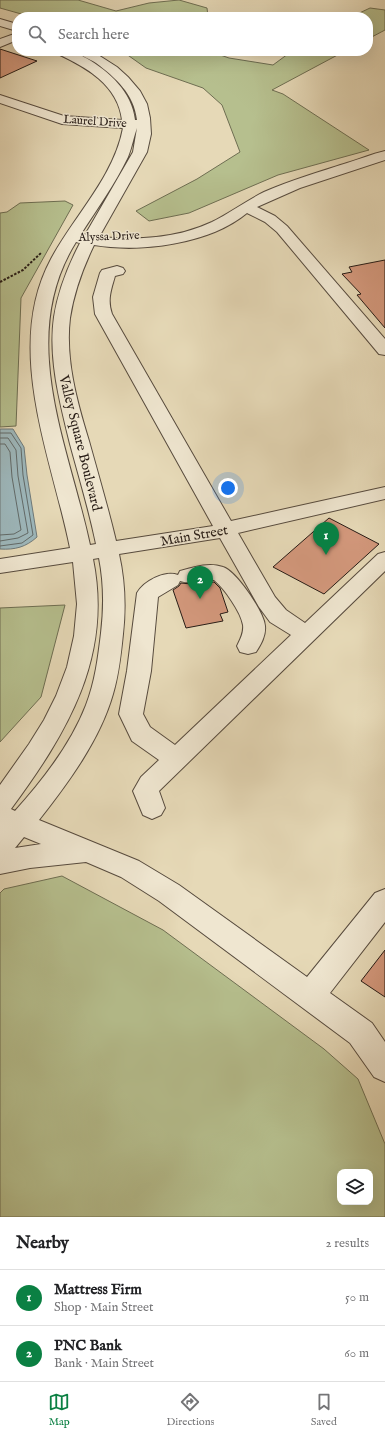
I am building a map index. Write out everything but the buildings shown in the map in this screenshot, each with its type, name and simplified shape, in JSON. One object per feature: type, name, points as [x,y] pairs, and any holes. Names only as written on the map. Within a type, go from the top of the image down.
[{"type":"street","points":[[0,22],[12,26]]},
{"type":"street","points":[[0,30],[12,34]]},
{"type":"street","points":[[0,43],[12,37]]},
{"type":"street","name":"Valley Square Boulevard","points":[[0,804],[28,768],[49,735],[77,674],[86,616],[85,572],[43,392],[39,332],[45,294],[58,260],[85,237],[130,173],[140,152],[144,136],[113,85],[92,66],[72,56]]},
{"type":"street","name":"Valley Square Boulevard","points":[[92,56],[115,70],[140,102],[137,124]]},
{"type":"street","name":"Laurel Drive","points":[[0,99],[62,120],[86,123],[137,124]]},
{"type":"street","name":"Alyssa Drive","points":[[85,237],[103,242],[131,243],[176,238],[208,228],[233,217],[246,207],[297,184],[382,159]]},
{"type":"street","points":[[246,207],[270,218],[282,228],[385,350]]},
{"type":"street","name":"Valley Square Boulevard","points":[[0,846],[10,820],[57,777],[79,741],[94,712],[104,683],[111,652],[115,610],[113,578],[67,395],[61,360],[62,317],[68,288],[85,237]]},
{"type":"street","points":[[117,271],[108,273],[100,299],[101,309],[271,609],[278,616],[307,635]]},
{"type":"street","name":"Main Street","points":[[0,566],[206,534],[385,493]]},
{"type":"street","points":[[152,808],[146,790],[150,784],[385,559]]},
{"type":"street","points":[[176,759],[141,734],[131,714],[139,671],[148,594],[179,578],[217,572],[229,582],[254,624],[255,632],[248,646]]},
{"type":"street","points":[[10,820],[92,852],[130,870],[168,893],[361,1033],[385,1068]]},
{"type":"street","points":[[0,863],[47,853],[92,852]]},
{"type":"street","points":[[310,996],[385,901]]},
{"type":"path","points":[[0,282],[15,276],[33,264],[42,252]]},
{"type":"green space","points":[[0,0],[78,0],[116,11],[149,3],[179,0],[207,8],[207,12],[14,12],[0,8]]},
{"type":"green space","points":[[370,8],[385,10],[385,30],[373,36],[373,12],[362,12]]},
{"type":"green space","points":[[129,56],[223,56],[273,65],[285,56],[336,56],[272,90],[283,94],[369,150],[278,175],[189,213],[149,221],[136,211],[197,179],[240,152],[222,105],[203,88],[146,68]]},
{"type":"green space","points":[[65,201],[73,205],[21,298],[16,426],[0,427],[0,213],[7,212],[20,203]]},
{"type":"green space","points":[[65,605],[41,697],[0,742],[0,608]]},
{"type":"green space","points":[[62,876],[163,930],[324,1049],[358,1079],[385,1144],[385,1217],[0,1217],[0,893],[4,889]]},
{"type":"water","points":[[0,429],[13,429],[24,447],[37,537],[20,547],[11,549],[0,549]]},
{"type":"place","name":"Mattress Firm","points":[[326,555]]},
{"type":"place","name":"PNC Bank","points":[[200,599]]}]
